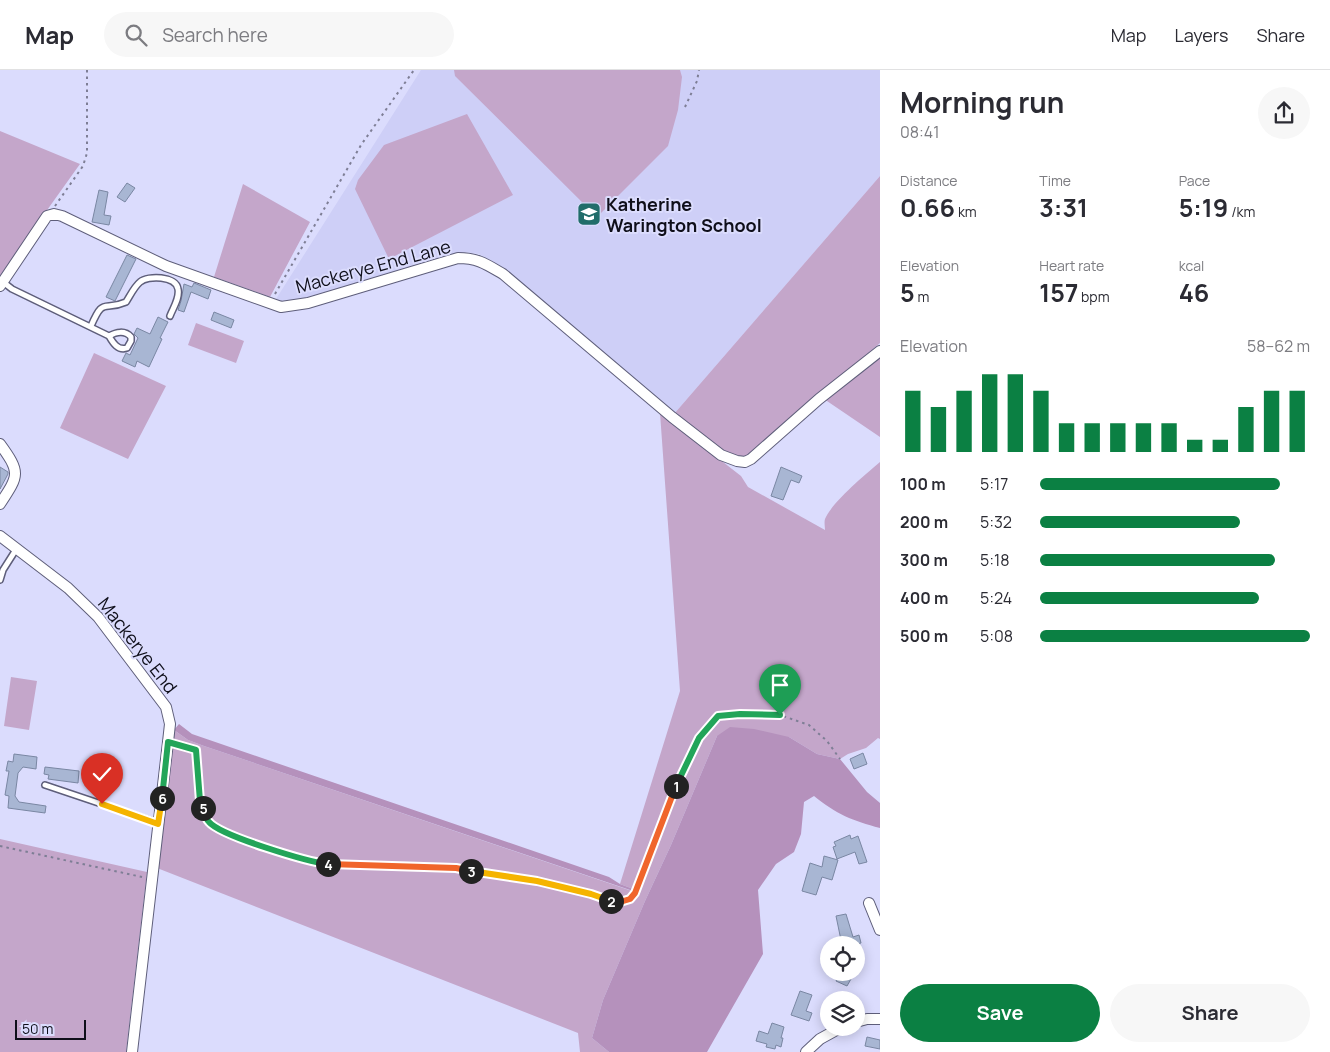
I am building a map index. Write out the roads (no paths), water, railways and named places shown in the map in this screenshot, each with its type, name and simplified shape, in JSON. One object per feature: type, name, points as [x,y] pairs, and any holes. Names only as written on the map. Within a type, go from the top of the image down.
[{"type":"street","name":"Mackerye End Lane","points":[[1,284],[47,216],[54,214],[62,216],[166,266],[267,304],[281,307],[308,303],[458,258],[471,258],[482,261],[503,274],[672,417],[721,455],[736,461],[745,462],[751,459],[819,399],[880,350]]},
{"type":"street","points":[[0,444],[14,463],[15,476],[0,504]]},
{"type":"street","name":"Mackerye End","points":[[0,536],[68,588],[98,616],[166,707],[170,724],[132,1052]]},
{"type":"street","points":[[869,902],[880,930]]},
{"type":"street","points":[[865,1020],[880,1019]]},
{"type":"street","points":[[806,1052],[825,1036]]},
{"type":"lane","points":[[91,326],[98,310],[102,307],[126,302],[140,282],[152,277],[167,279],[176,285],[178,297],[170,316]]},
{"type":"lane","points":[[1,284],[109,336]]},
{"type":"lane","points":[[0,580],[3,570],[17,548]]},
{"type":"lane","points":[[45,785],[158,824]]},
{"type":"place","name":"Katherine Warington School","points":[[589,214]]}]
